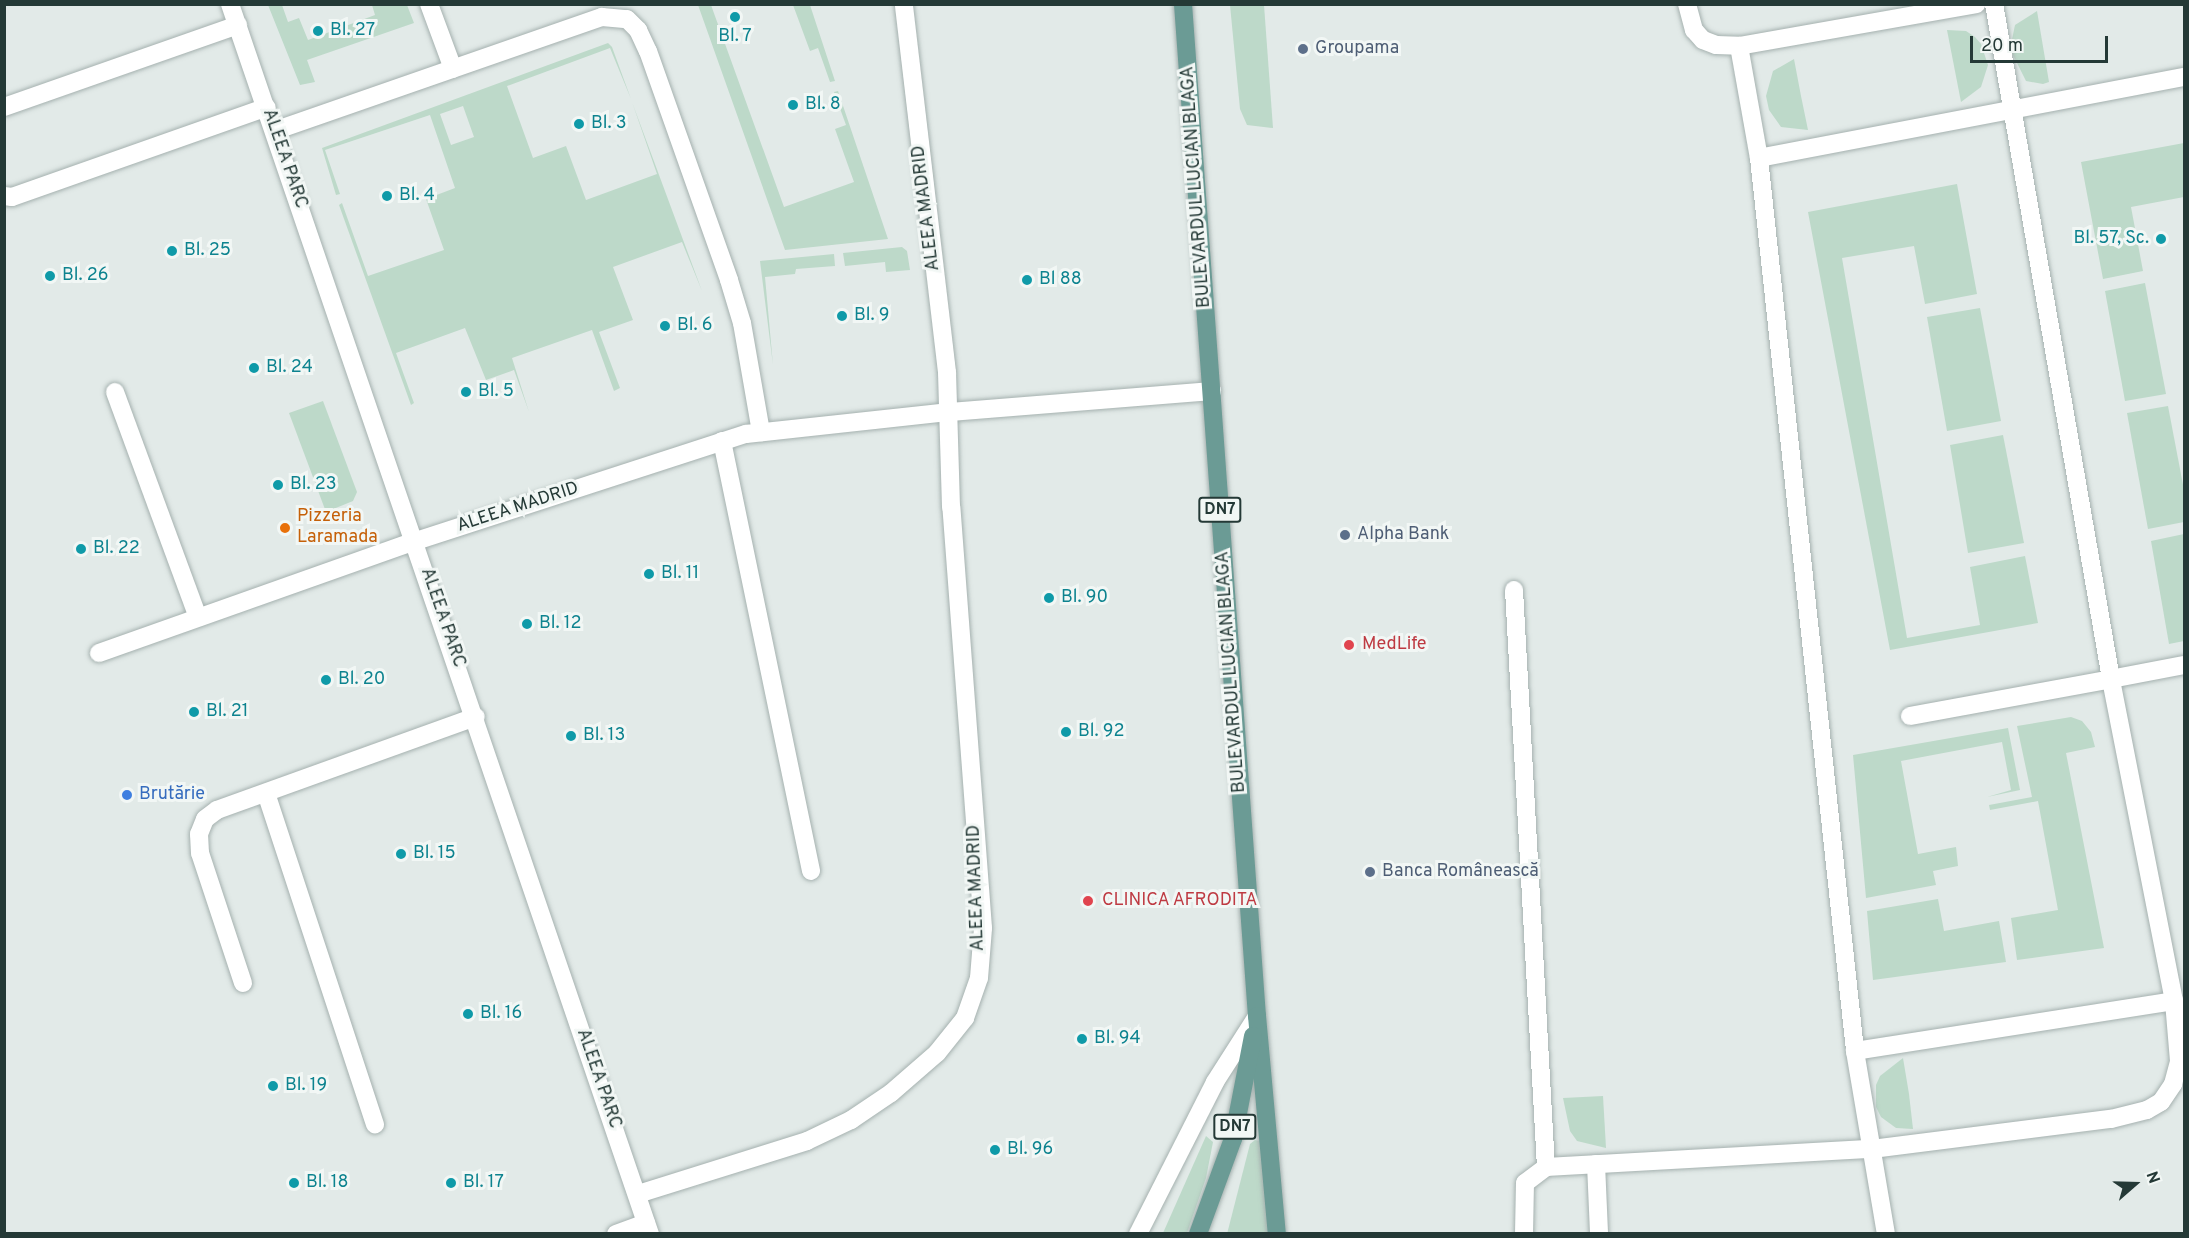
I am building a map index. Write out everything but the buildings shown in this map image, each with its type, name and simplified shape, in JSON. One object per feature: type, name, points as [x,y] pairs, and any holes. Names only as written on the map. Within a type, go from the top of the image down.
[{"type":"main road","name":"BULEVARDUL LUCIAN BLAGA","points":[[1183,4],[1257,1016],[1277,1233]]},
{"type":"main road","name":"BULEVARDUL LUCIAN BLAGA","points":[[1198,1233],[1233,1139],[1257,1016]]},
{"type":"street","name":"ALEEA PARC","points":[[230,4],[416,541],[648,1228]]},
{"type":"street","points":[[429,4],[453,69]]},
{"type":"street","name":"ALEEA MADRID","points":[[638,1194],[807,1141],[851,1120],[891,1093],[937,1053],[965,1018],[979,978],[983,928],[951,507],[950,412],[904,4]]},
{"type":"street","points":[[1686,4],[1694,30],[1703,40],[1716,45],[1739,46],[1976,4]]},
{"type":"street","points":[[1524,1233],[1525,1183],[1546,1167],[1872,1149],[2110,1119],[2147,1110],[2161,1102],[2173,1084],[2179,1040],[2174,1001],[2111,679],[1994,4]]},
{"type":"street","points":[[274,131],[602,17],[627,19],[638,30],[729,280],[742,323],[761,432]]},
{"type":"street","points":[[4,107],[237,25]]},
{"type":"street","points":[[1739,46],[1759,158],[1855,1051],[1886,1233]]},
{"type":"street","points":[[1759,158],[2184,77]]},
{"type":"street","points":[[4,196],[12,196],[267,107]]},
{"type":"street","name":"ALEEA MADRID","points":[[99,653],[416,541],[722,441],[761,432],[950,412],[1212,391]]},
{"type":"street","points":[[115,392],[198,617]]},
{"type":"street","points":[[722,441],[811,872]]},
{"type":"street","points":[[1514,590],[1546,1167]]},
{"type":"street","points":[[1910,716],[2184,664]]},
{"type":"street","points":[[243,983],[200,853],[199,834],[205,819],[217,810],[476,717]]},
{"type":"street","points":[[266,793],[375,1125]]},
{"type":"street","points":[[1855,1051],[2174,1001]]},
{"type":"street","points":[[1138,1233],[1215,1082],[1257,1016]]},
{"type":"street","points":[[1596,1164],[1599,1233]]},
{"type":"street","points":[[616,1233],[648,1228]]},
{"type":"green space","points":[[268,5],[282,5],[288,22],[299,18],[308,40],[375,15],[372,5],[407,5],[414,23],[307,60],[315,82],[300,85]]},
{"type":"green space","points":[[698,5],[711,5],[784,207],[854,182],[835,129],[846,125],[834,92],[838,91],[888,239],[785,250]]},
{"type":"green space","points":[[793,5],[810,5],[835,81],[830,82],[818,48],[810,51]]},
{"type":"green space","points":[[1230,5],[1264,5],[1273,128],[1247,125],[1240,109]]},
{"type":"green space","points":[[2037,11],[2049,82],[2043,84],[2026,81],[2010,49],[2015,25]]},
{"type":"green space","points":[[1947,30],[1966,31],[1975,37],[1981,44],[1988,65],[1981,87],[1961,102]]},
{"type":"green space","points":[[608,43],[612,47],[631,99],[610,48],[507,86],[533,158],[566,146],[586,200],[657,174],[632,102],[702,291],[682,242],[613,267],[633,320],[599,332],[620,388],[614,391],[592,330],[512,358],[529,412],[514,370],[486,380],[465,328],[396,353],[414,403],[411,405],[339,205],[342,203],[368,276],[444,250],[426,199],[455,188],[430,115],[325,150],[340,194],[336,195],[322,148]],"holes":[[[463,106],[474,137],[451,145],[440,114]]]},
{"type":"green space","points":[[1794,59],[1808,130],[1781,127],[1769,110],[1766,96],[1773,71]]},
{"type":"green space","points":[[2184,143],[2184,197],[2131,207],[2143,271],[2103,279],[2081,162]]},
{"type":"green space","points":[[1957,184],[1977,294],[1925,304],[1914,246],[1842,258],[1907,638],[1980,625],[1970,567],[2025,556],[2038,623],[1890,650],[1808,212]]},
{"type":"green space","points":[[902,247],[907,251],[910,270],[886,272],[885,262],[845,266],[843,253]]},
{"type":"green space","points":[[834,254],[835,266],[796,269],[795,274],[765,277],[773,365],[760,261]]},
{"type":"green space","points":[[2145,283],[2166,394],[2125,401],[2105,291]]},
{"type":"green space","points":[[1980,308],[2001,421],[1947,431],[1927,317]]},
{"type":"green space","points":[[323,401],[357,492],[353,501],[326,512],[289,413]]},
{"type":"green space","points":[[2168,406],[2184,490],[2184,522],[2148,529],[2127,413]]},
{"type":"green space","points":[[2003,435],[2024,543],[1968,553],[1950,445]]},
{"type":"green space","points":[[2184,534],[2184,641],[2169,644],[2151,541]]},
{"type":"green space","points":[[2071,717],[2082,721],[2091,732],[2095,747],[2066,753],[2104,948],[2017,960],[2011,918],[2058,910],[2038,801],[1990,810],[1989,805],[2032,797],[2017,726]]},
{"type":"green space","points":[[2008,728],[2020,790],[1987,797],[2011,790],[2002,742],[1901,761],[1918,854],[1956,847],[1958,866],[1933,871],[1936,885],[1866,898],[1853,755]]},
{"type":"green space","points":[[1938,899],[1944,931],[1999,921],[2006,962],[1873,980],[1867,911]]},
{"type":"green space","points":[[1903,1058],[1913,1129],[1896,1128],[1881,1117],[1876,1107],[1876,1085],[1880,1076]]},
{"type":"green space","points":[[1603,1096],[1606,1148],[1577,1141],[1570,1131],[1563,1098]]},
{"type":"green space","points":[[1206,1136],[1213,1142],[1206,1178],[1187,1233],[1163,1233]]},
{"type":"green space","points":[[1255,1140],[1260,1141],[1270,1233],[1227,1234],[1250,1144]]},
{"type":"place","name":"Bl. 7","points":[[735,17]]},
{"type":"place","name":"Bl. 27","points":[[318,31]]},
{"type":"place","name":"Groupama","points":[[1303,49]]},
{"type":"place","name":"Bl. 8","points":[[793,105]]},
{"type":"place","name":"Bl. 3","points":[[579,124]]},
{"type":"place","name":"Bl. 4","points":[[387,196]]},
{"type":"place","name":"Bl. 57, Sc.","points":[[2161,239]]},
{"type":"place","name":"Bl. 25","points":[[172,251]]},
{"type":"place","name":"Bl. 26","points":[[50,276]]},
{"type":"place","name":"Bl 88","points":[[1027,280]]},
{"type":"place","name":"Bl. 9","points":[[842,316]]},
{"type":"place","name":"Bl. 6","points":[[665,326]]},
{"type":"place","name":"Bl. 24","points":[[254,368]]},
{"type":"place","name":"Bl. 5","points":[[466,392]]},
{"type":"place","name":"Bl. 23","points":[[278,485]]},
{"type":"place","name":"Pizzeria Laramada","points":[[285,528]]},
{"type":"place","name":"Alpha Bank","points":[[1345,535]]},
{"type":"place","name":"Bl. 22","points":[[81,549]]},
{"type":"place","name":"Bl. 11","points":[[649,574]]},
{"type":"place","name":"Bl. 90","points":[[1049,598]]},
{"type":"place","name":"Bl. 12","points":[[527,624]]},
{"type":"place","name":"MedLife","points":[[1349,645]]},
{"type":"place","name":"Bl. 20","points":[[326,680]]},
{"type":"place","name":"Bl. 21","points":[[194,712]]},
{"type":"place","name":"Bl. 92","points":[[1066,732]]},
{"type":"place","name":"Bl. 13","points":[[571,736]]},
{"type":"place","name":"Brutărie","points":[[127,795]]},
{"type":"place","name":"Bl. 15","points":[[401,854]]},
{"type":"place","name":"Banca Românească","points":[[1370,872]]},
{"type":"place","name":"CLINICA AFRODITA","points":[[1088,901]]},
{"type":"place","name":"Bl. 16","points":[[468,1014]]},
{"type":"place","name":"Bl. 94","points":[[1082,1039]]},
{"type":"place","name":"Bl. 19","points":[[273,1086]]},
{"type":"place","name":"Bl. 96","points":[[995,1150]]},
{"type":"place","name":"Bl. 18","points":[[294,1183]]},
{"type":"place","name":"Bl. 17","points":[[451,1183]]}]
